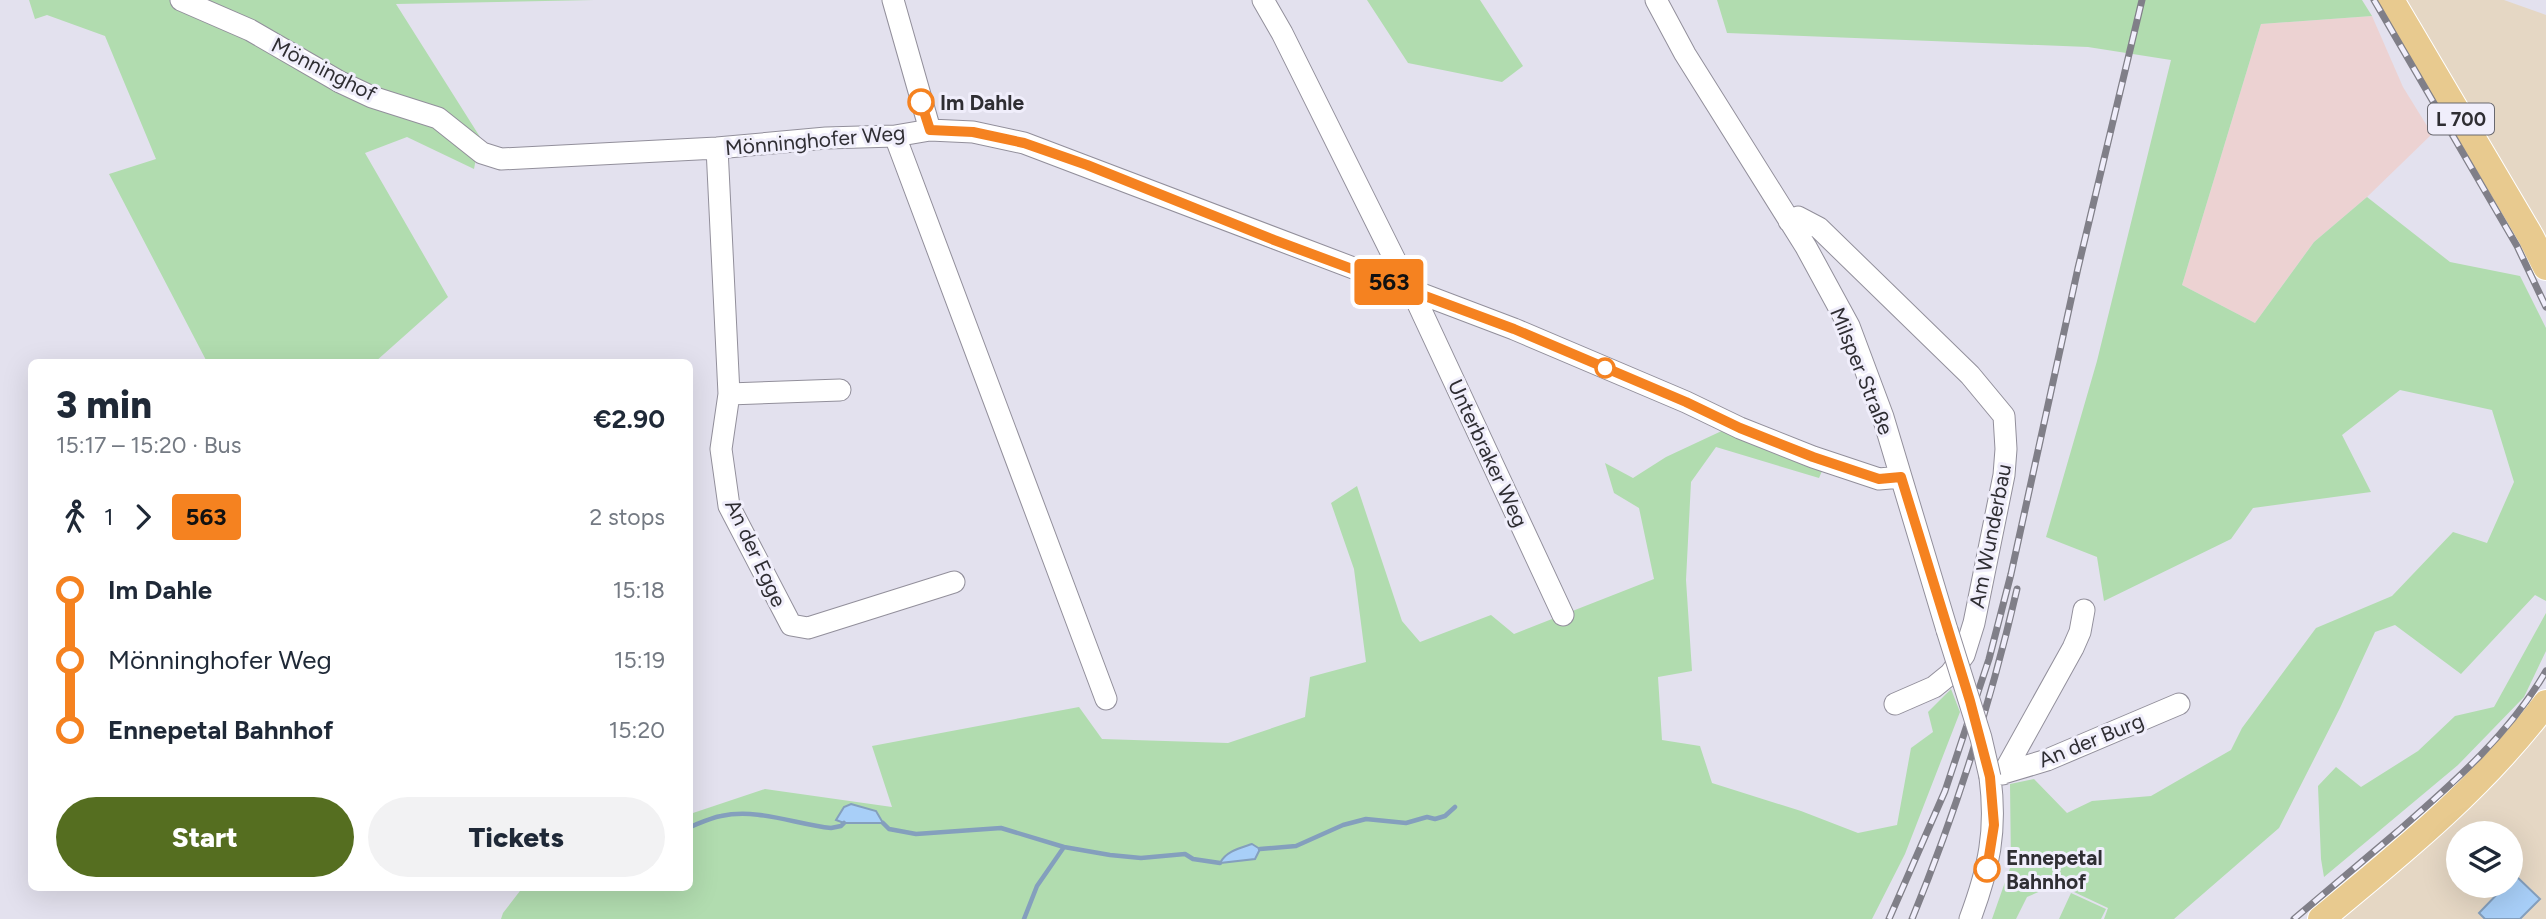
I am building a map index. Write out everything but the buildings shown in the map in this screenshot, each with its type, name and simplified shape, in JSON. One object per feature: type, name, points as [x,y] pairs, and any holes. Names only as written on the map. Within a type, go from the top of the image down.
[{"type":"main road","name":"L 700","points":[[2391,0],[2546,267]]},
{"type":"main road","points":[[2321,919],[2465,796],[2512,746],[2546,703]]},
{"type":"street","name":"Mönninghof","points":[[181,0],[250,30],[340,82],[372,97],[438,118],[467,139]]},
{"type":"street","points":[[893,0],[930,130]]},
{"type":"street","points":[[1263,0],[1395,260],[1388,282]]},
{"type":"street","name":"Milsper Straße","points":[[1657,0],[1685,54],[1758,167],[1849,326],[1874,390],[1981,738],[1996,775],[1994,825]]},
{"type":"street","name":"Mönninghofer Weg","points":[[467,139],[482,153],[501,159],[895,136],[930,130],[973,132],[1024,143],[1514,329],[1813,457],[1879,479],[1901,477]]},
{"type":"street","points":[[895,136],[1106,699]]},
{"type":"street","name":"An der Egge","points":[[717,148],[729,394],[722,449],[729,506],[790,625],[808,628],[954,582]]},
{"type":"street","name":"Am Wunderbau","points":[[1789,221],[1798,217],[1819,228],[1970,375],[2004,416],[2004,475],[1974,623],[1964,655],[1950,674],[1934,687],[1895,704]]},
{"type":"street","name":"Unterbraker Weg","points":[[1412,291],[1563,615]]},
{"type":"street","points":[[729,394],[840,390]]},
{"type":"street","points":[[1996,775],[2073,648],[2080,632],[2084,610]]},
{"type":"street","name":"An der Burg","points":[[1996,775],[2106,736],[2179,704]]},
{"type":"street","points":[[1956,919],[1994,825]]},
{"type":"street","points":[[1970,919],[1987,870],[1994,825]]},
{"type":"shaded area","points":[[2406,0],[2504,0],[2546,15],[2546,241]]},
{"type":"shaded area","points":[[2372,16],[2403,87],[2432,134],[2367,197],[2314,242],[2255,323],[2182,285],[2261,24]]},
{"type":"shaded area","points":[[2546,725],[2546,919],[2343,919],[2446,827],[2446,898],[2523,898],[2523,821],[2453,821],[2496,783]]},
{"type":"green space","points":[[29,0],[594,0],[396,4],[480,137],[474,169],[407,137],[365,153],[448,297],[378,359],[205,359],[109,174],[156,159],[105,36],[47,15],[35,19]]},
{"type":"green space","points":[[1367,0],[1480,0],[1523,66],[1502,82],[1408,63]]},
{"type":"green space","points":[[1717,0],[2362,0],[2372,16],[2261,24],[2182,285],[2255,323],[2314,242],[2367,197],[2450,262],[2520,276],[2546,328],[2546,601],[2535,595],[2461,674],[2395,625],[2375,632],[2279,828],[2174,919],[2104,919],[2108,908],[2057,884],[2027,897],[2016,919],[1992,919],[2011,865],[2010,784],[2034,779],[2067,813],[2092,801],[2151,796],[2231,750],[2242,728],[2316,628],[2392,596],[2453,532],[2487,543],[2514,482],[2492,410],[2400,390],[2342,435],[2371,492],[2253,508],[2231,539],[2104,601],[2097,557],[2046,537],[2097,361],[2171,60],[2088,47],[1727,33]]},
{"type":"green space","points":[[1728,428],[1826,462],[1819,478],[1716,447],[1691,482],[1686,580],[1692,671],[1658,677],[1662,740],[1700,746],[1712,783],[1801,811],[1858,833],[1897,825],[1911,748],[1933,732],[1928,712],[1951,689],[1960,712],[1905,854],[1872,919],[501,919],[520,891],[693,891],[693,813],[765,789],[892,807],[872,746],[1079,707],[1102,739],[1228,743],[1305,717],[1310,677],[1366,662],[1354,569],[1331,503],[1357,486],[1402,621],[1420,642],[1491,615],[1514,634],[1654,579],[1639,508],[1614,493],[1605,463],[1633,478],[1666,457]]},
{"type":"green space","points":[[2546,613],[2546,651],[2524,697],[2458,765],[2324,877],[2318,786],[2336,767],[2361,787],[2418,751],[2455,716],[2494,707]]},
{"type":"green space","points":[[2071,893],[2106,909],[2101,919],[2059,919]]},
{"type":"water","points":[[851,804],[876,811],[883,823],[844,823],[836,820],[844,807]]},
{"type":"water","points":[[1252,844],[1260,849],[1255,859],[1220,863],[1230,853]]},
{"type":"water","points":[[2523,883],[2540,899],[2520,919],[2485,919],[2479,913],[2493,898],[2523,898]]},
{"type":"waterway","points":[[1260,849],[1296,846],[1343,825],[1366,819],[1406,823],[1427,817],[1435,819],[1445,816],[1455,807]]},
{"type":"waterway","points":[[693,826],[713,818],[735,814],[762,815],[831,828],[844,823]]},
{"type":"waterway","points":[[883,823],[889,829],[916,834],[1001,828],[1064,847],[1110,855],[1141,858],[1185,854],[1193,859],[1220,863]]},
{"type":"waterway","points":[[1024,919],[1037,886],[1064,847]]},
{"type":"railway","points":[[1889,919],[1945,791],[1989,659],[2011,574],[2078,268],[2142,0]]},
{"type":"railway","points":[[2374,0],[2517,246],[2546,307]]},
{"type":"railway","points":[[1912,919],[1971,756],[2017,589]]},
{"type":"railway","points":[[2294,919],[2459,777],[2515,716],[2546,671]]},
{"type":"bus line","name":"563","points":[[921,102],[930,130],[973,132],[1024,143],[1087,165],[1274,240],[1514,329],[1813,457],[1879,479],[1901,477],[1981,738],[1990,777],[1994,825],[1987,869]]},
{"type":"place","name":"Im Dahle","points":[[921,102]]},
{"type":"place","name":"Ennepetal Bahnhof","points":[[1987,869]]}]
